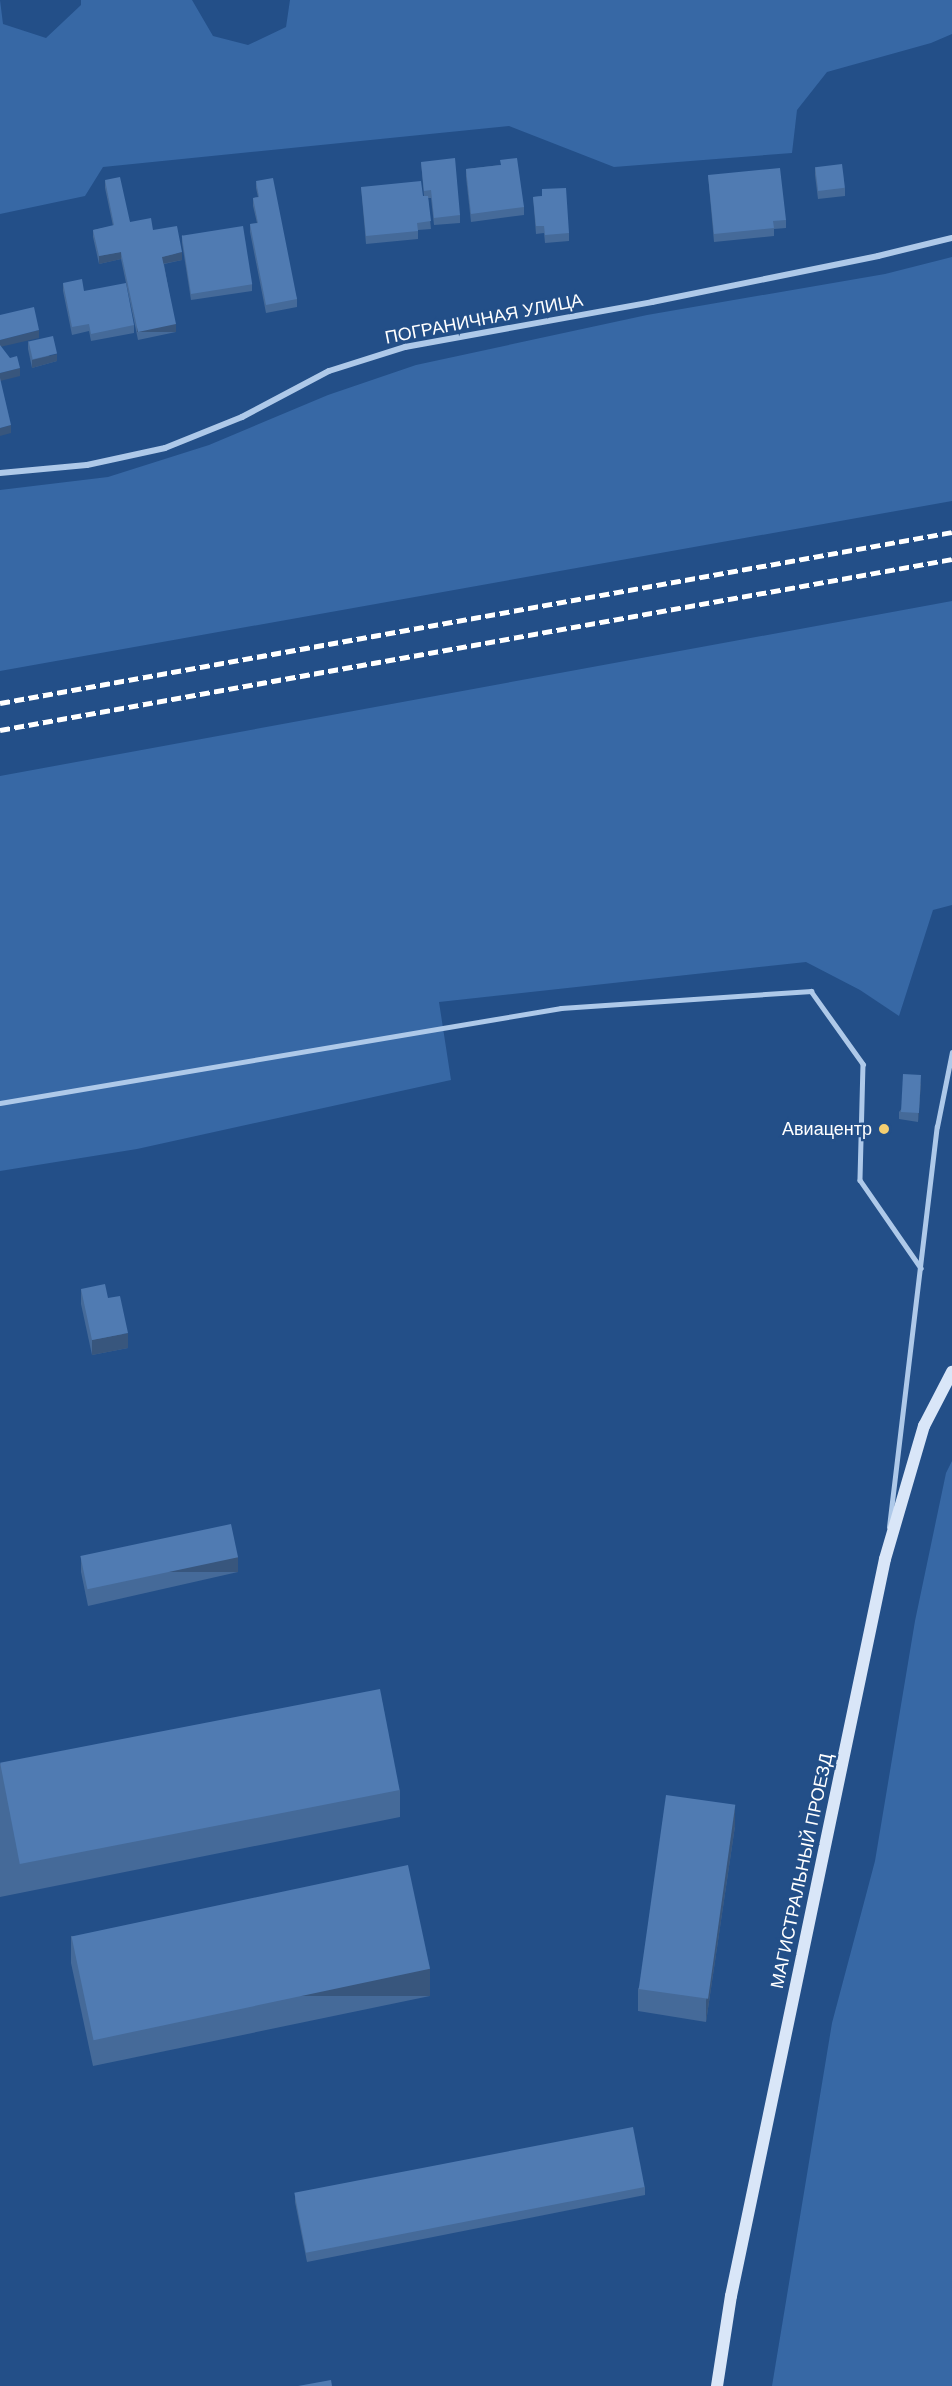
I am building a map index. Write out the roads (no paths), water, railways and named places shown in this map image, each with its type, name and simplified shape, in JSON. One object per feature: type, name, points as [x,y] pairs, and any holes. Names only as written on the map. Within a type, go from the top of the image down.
[{"type":"main road","name":"МАГИСТРАЛЬНЫЙ ПРОЕЗД","points":[[717,2386],[731,2296],[885,1559],[924,1426],[952,1372]]},
{"type":"street","name":"ПОГРАНИЧНАЯ УЛИЦА","points":[[0,473],[87,465],[165,448],[242,417],[328,371],[405,347],[663,299],[878,256],[952,238]]},
{"type":"lane","points":[[0,1103],[561,1008],[811,991],[863,1064],[860,1180],[921,1268]]},
{"type":"lane","points":[[885,1559],[937,1127],[952,1052]]},
{"type":"railway","points":[[0,703],[952,532]]},
{"type":"railway","points":[[0,730],[952,559]]},
{"type":"place","name":"Авиацентр","points":[[884,1129]]}]
